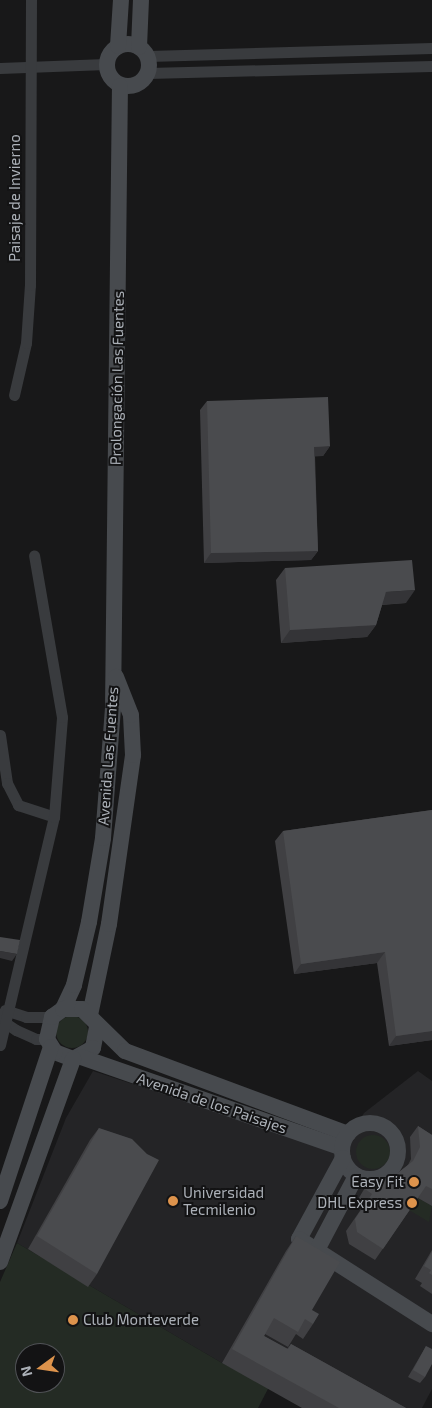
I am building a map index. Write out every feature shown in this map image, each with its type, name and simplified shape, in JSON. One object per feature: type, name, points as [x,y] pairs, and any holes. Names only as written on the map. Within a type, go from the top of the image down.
[{"type":"street","name":"Paisaje de Invierno","points":[[14,395],[26,343],[30,285],[31,0]]},
{"type":"street","points":[[121,0],[118,46],[108,57],[106,64],[110,77],[120,86],[138,84],[148,73],[432,66]]},
{"type":"street","points":[[141,0],[143,52],[148,73]]},
{"type":"street","points":[[118,46],[132,44],[143,52],[432,48]]},
{"type":"street","points":[[0,68],[106,64]]},
{"type":"street","name":"Prolongación Las Fuentes","points":[[114,670],[120,86]]},
{"type":"street","points":[[0,1045],[7,1024],[3,1011],[54,816],[62,717],[34,555]]},
{"type":"street","name":"Avenida Las Fuentes","points":[[58,1013],[74,985],[89,922],[103,838],[114,670]]},
{"type":"street","name":"Avenida Las Fuentes","points":[[94,1021],[114,895],[133,755],[131,715],[114,670]]},
{"type":"street","points":[[0,735],[8,783],[18,805],[54,816]]},
{"type":"street","points":[[0,1262],[77,1058],[93,1048],[94,1021],[82,1009],[26,1017],[3,1011]]},
{"type":"street","points":[[0,1202],[58,1013]]},
{"type":"street","name":"Avenida de los Paisajes","points":[[94,1021],[125,1050],[344,1147]]},
{"type":"street","points":[[7,1024],[36,1039],[49,1043],[60,1055],[77,1058]]},
{"type":"street","name":"Avenida de los Paisajes","points":[[77,1058],[344,1147]]},
{"type":"street","points":[[356,1176],[374,1178],[391,1169],[396,1161],[397,1142],[392,1133],[378,1124],[361,1124],[344,1147],[298,1239],[432,1324]]},
{"type":"street","points":[[344,1147],[356,1176]]},
{"type":"street","points":[[317,1250],[356,1176]]},
{"type":"shaded area","points":[[72,1016],[83,1021],[88,1032],[83,1043],[72,1048],[61,1043],[56,1032],[61,1021]]},
{"type":"shaded area","points":[[93,1071],[334,1150],[338,1159],[364,1113],[418,1071],[432,1081],[432,1389],[422,1408],[305,1408],[222,1363],[17,1243],[66,1118]]},
{"type":"shaded area","points":[[373,1135],[385,1140],[390,1152],[385,1164],[373,1169],[361,1164],[356,1152],[361,1140]]},
{"type":"shaded area","points":[[418,1198],[432,1206],[429,1222],[409,1210]]},
{"type":"shaded area","name":"Club Monteverde","points":[[17,1243],[222,1363],[269,1387],[258,1408],[0,1408],[0,1282]]},
{"type":"building","points":[[328,397],[330,446],[314,447],[318,551],[211,553],[207,401]]},
{"type":"building","points":[[412,560],[415,590],[386,592],[376,625],[290,630],[285,568]]},
{"type":"building","points":[[432,810],[432,1031],[396,1036],[385,952],[301,964],[283,831]]},
{"type":"building","points":[[0,937],[20,940],[17,954],[0,951]]},
{"type":"building","name":"Easy Fit","points":[[418,1126],[432,1135],[432,1189],[426,1186],[383,1249],[357,1232],[355,1219],[372,1194],[365,1189],[371,1179],[394,1176],[413,1161],[420,1147]]},
{"type":"building","points":[[99,1128],[132,1139],[147,1154],[159,1160],[97,1274],[37,1236]]},
{"type":"building","points":[[296,1236],[340,1262],[312,1310],[319,1314],[313,1324],[305,1319],[298,1332],[274,1318],[264,1336],[288,1349],[291,1344],[406,1408],[339,1408],[232,1349]]},
{"type":"building","points":[[432,1252],[432,1275],[429,1273],[431,1270],[424,1266]]},
{"type":"building","points":[[426,1346],[432,1349],[432,1364],[425,1377],[413,1370]]},
{"type":"place","name":"Easy Fit","points":[[414,1182]]},
{"type":"place","name":"Universidad Tecmilenio","points":[[173,1201]]},
{"type":"place","name":"DHL Express","points":[[412,1203]]},
{"type":"place","name":"Club Monteverde","points":[[73,1320]]}]
